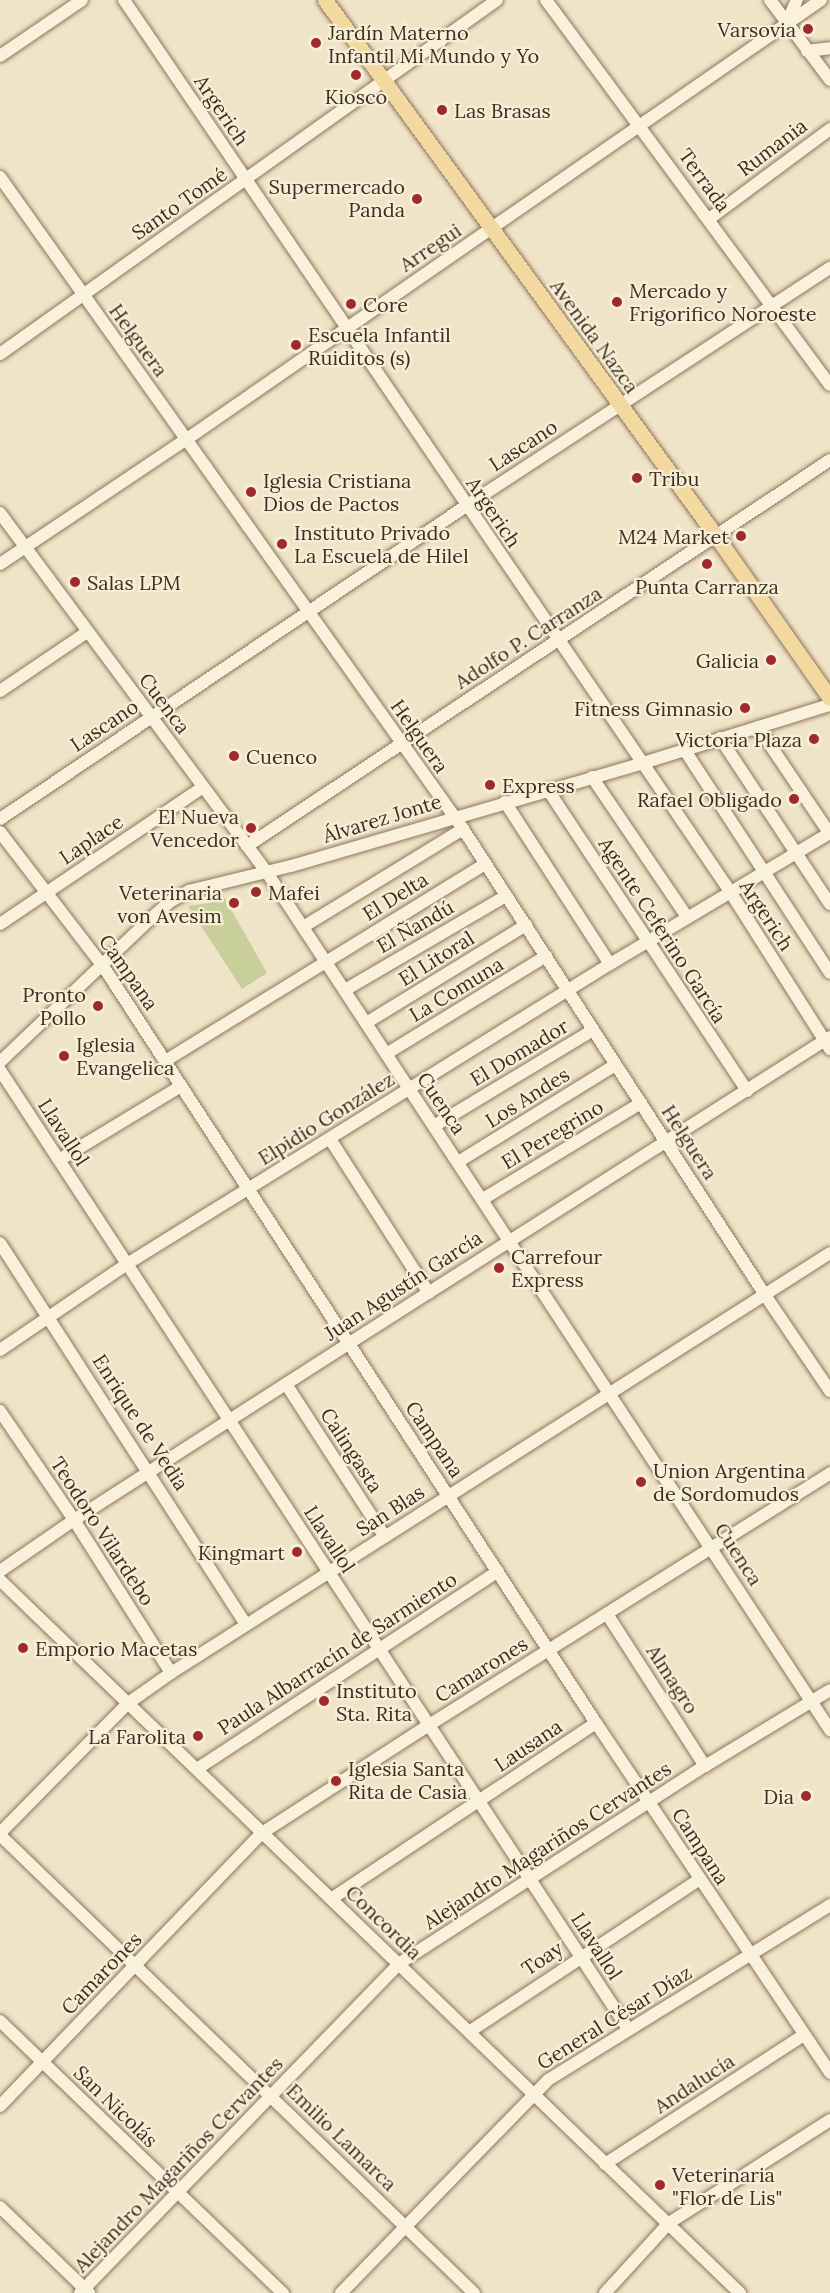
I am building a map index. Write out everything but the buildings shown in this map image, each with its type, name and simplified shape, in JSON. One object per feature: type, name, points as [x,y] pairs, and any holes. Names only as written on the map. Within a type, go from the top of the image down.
[{"type":"main road","name":"Avenida Nazca","points":[[325,0],[716,536],[830,698]]},
{"type":"street","points":[[0,56],[82,0]]},
{"type":"street","name":"Argerich","points":[[124,0],[640,764],[730,893],[828,1042]]},
{"type":"street","name":"Santo Tomé","points":[[0,354],[497,0]]},
{"type":"street","name":"Terrada","points":[[546,0],[830,385]]},
{"type":"street","points":[[770,0],[830,80]]},
{"type":"street","points":[[786,24],[797,0]]},
{"type":"street","name":"Arregui","points":[[0,564],[187,439],[821,0]]},
{"type":"street","points":[[807,51],[830,48]]},
{"type":"street","name":"Rumania","points":[[709,219],[830,129]]},
{"type":"street","name":"Helguera","points":[[0,177],[463,829],[765,1295],[830,1391]]},
{"type":"street","name":"Lascano","points":[[0,819],[466,506],[830,268]]},
{"type":"street","points":[[819,370],[830,362]]},
{"type":"street","name":"Adolfo P. Carranza","points":[[247,846],[830,460]]},
{"type":"street","name":"Cuenca","points":[[0,513],[266,871],[611,1393],[830,1730]]},
{"type":"street","points":[[0,691],[87,632]]},
{"type":"street","name":"Álvarez Jonte","points":[[0,1062],[149,920],[180,896],[640,764],[830,705]]},
{"type":"street","points":[[758,727],[830,833]]},
{"type":"street","points":[[720,738],[830,904]]},
{"type":"street","points":[[684,749],[830,973]]},
{"type":"street","points":[[592,777],[687,917]]},
{"type":"street","name":"Laplace","points":[[0,924],[203,787]]},
{"type":"street","name":"Agente Ceferino García","points":[[548,790],[747,1091]]},
{"type":"street","points":[[505,802],[610,964]]},
{"type":"street","points":[[303,927],[463,829]]},
{"type":"street","name":"Campana","points":[[0,832],[103,966],[596,1723],[830,2073]]},
{"type":"street","name":"Elpidio González","points":[[0,1350],[127,1264],[610,964],[830,833]]},
{"type":"street","name":"El Delta","points":[[165,1061],[485,864]]},
{"type":"street","name":"El Ñandú","points":[[345,990],[506,896]]},
{"type":"street","name":"El Litoral","points":[[366,1023],[526,925]]},
{"type":"street","name":"La Comuna","points":[[386,1054],[546,956]]},
{"type":"street","name":"El Domador","points":[[435,1126],[593,1030]]},
{"type":"street","name":"Juan Agustín García","points":[[0,1571],[74,1520],[666,1140],[828,1042]]},
{"type":"street","name":"Los Andes","points":[[458,1162],[615,1065]]},
{"type":"street","name":"Llavallol","points":[[0,1071],[628,2029]]},
{"type":"street","points":[[59,1160],[181,1086]]},
{"type":"street","name":"El Peregrino","points":[[483,1199],[641,1103]]},
{"type":"street","points":[[330,1139],[429,1293]]},
{"type":"street","name":"Enrique de Vedia","points":[[0,1243],[150,1471],[246,1624]]},
{"type":"street","name":"San Blas","points":[[0,1834],[127,1704],[171,1673],[830,1253]]},
{"type":"street","name":"Calingasta","points":[[286,1384],[385,1537]]},
{"type":"street","name":"Teodoro Vilardebo","points":[[0,1411],[74,1520],[171,1673]]},
{"type":"street","name":"Camarones","points":[[0,2106],[262,1833],[711,1546],[830,1473]]},
{"type":"street","name":"Paula Albarracín de Sarmiento","points":[[197,1769],[498,1571]]},
{"type":"street","name":"Concordia","points":[[0,1580],[740,2293]]},
{"type":"street","name":"Almagro","points":[[607,1614],[705,1766]]},
{"type":"street","name":"Alejandro Magariños Cervantes","points":[[84,2292],[400,1963],[650,1804],[705,1766],[830,1690]]},
{"type":"street","name":"Lausana","points":[[331,1899],[596,1723]]},
{"type":"street","name":"Emilio Lamarca","points":[[0,1834],[134,1967],[474,2293]]},
{"type":"street","name":"Toay","points":[[469,2032],[580,1956],[700,1879]]},
{"type":"street","name":"General César Díaz","points":[[341,2293],[548,2080],[830,1905]]},
{"type":"street","name":"San Nicolás","points":[[0,2022],[283,2293]]},
{"type":"street","name":"Andalucía","points":[[605,2164],[804,2035]]},
{"type":"street","points":[[605,2293],[669,2223],[830,2120]]},
{"type":"street","points":[[0,2207],[84,2292]]},
{"type":"green space","points":[[223,895],[267,973],[242,989],[188,906],[209,903]]},
{"type":"place","name":"Varsovia","points":[[808,29]]},
{"type":"place","name":"Jardín Materno Infantil Mi Mundo y Yo","points":[[316,43]]},
{"type":"place","name":"Kiosco","points":[[356,75]]},
{"type":"place","name":"Las Brasas","points":[[442,110]]},
{"type":"place","name":"Supermercado Panda","points":[[417,199]]},
{"type":"place","name":"Mercado y Frigorifico Noroeste","points":[[617,302]]},
{"type":"place","name":"Core","points":[[351,304]]},
{"type":"place","name":"Escuela Infantil Ruiditos (s)","points":[[296,345]]},
{"type":"place","name":"Tribu","points":[[637,478]]},
{"type":"place","name":"Iglesia Cristiana Dios de Pactos","points":[[251,492]]},
{"type":"place","name":"M24 Market","points":[[741,536]]},
{"type":"place","name":"Instituto Privado La Escuela de Hilel","points":[[282,544]]},
{"type":"place","name":"Punta Carranza","points":[[707,564]]},
{"type":"place","name":"Salas LPM","points":[[75,582]]},
{"type":"place","name":"Galicia","points":[[771,660]]},
{"type":"place","name":"Fitness Gimnasio","points":[[745,708]]},
{"type":"place","name":"Victoria Plaza","points":[[814,739]]},
{"type":"place","name":"Cuenco","points":[[234,756]]},
{"type":"place","name":"Express","points":[[490,785]]},
{"type":"place","name":"Rafael Obligado","points":[[794,799]]},
{"type":"place","name":"El Nueva Vencedor","points":[[251,828]]},
{"type":"place","name":"Mafei","points":[[256,892]]},
{"type":"place","name":"Veterinaria von Avesim","points":[[234,903]]},
{"type":"place","name":"Pronto Pollo","points":[[98,1006]]},
{"type":"place","name":"Iglesia Evangelica","points":[[64,1056]]},
{"type":"place","name":"Carrefour Express","points":[[499,1268]]},
{"type":"place","name":"Union Argentina de Sordomudos","points":[[641,1482]]},
{"type":"place","name":"Kingmart","points":[[297,1552]]},
{"type":"place","name":"Emporio Macetas","points":[[23,1648]]},
{"type":"place","name":"Instituto Sta. Rita","points":[[324,1701]]},
{"type":"place","name":"La Farolita","points":[[198,1736]]},
{"type":"place","name":"Iglesia Santa Rita de Casia","points":[[336,1781]]},
{"type":"place","name":"Dia","points":[[806,1796]]},
{"type":"place","name":"Veterinaria \"Flor de Lis\"","points":[[660,2185]]}]
